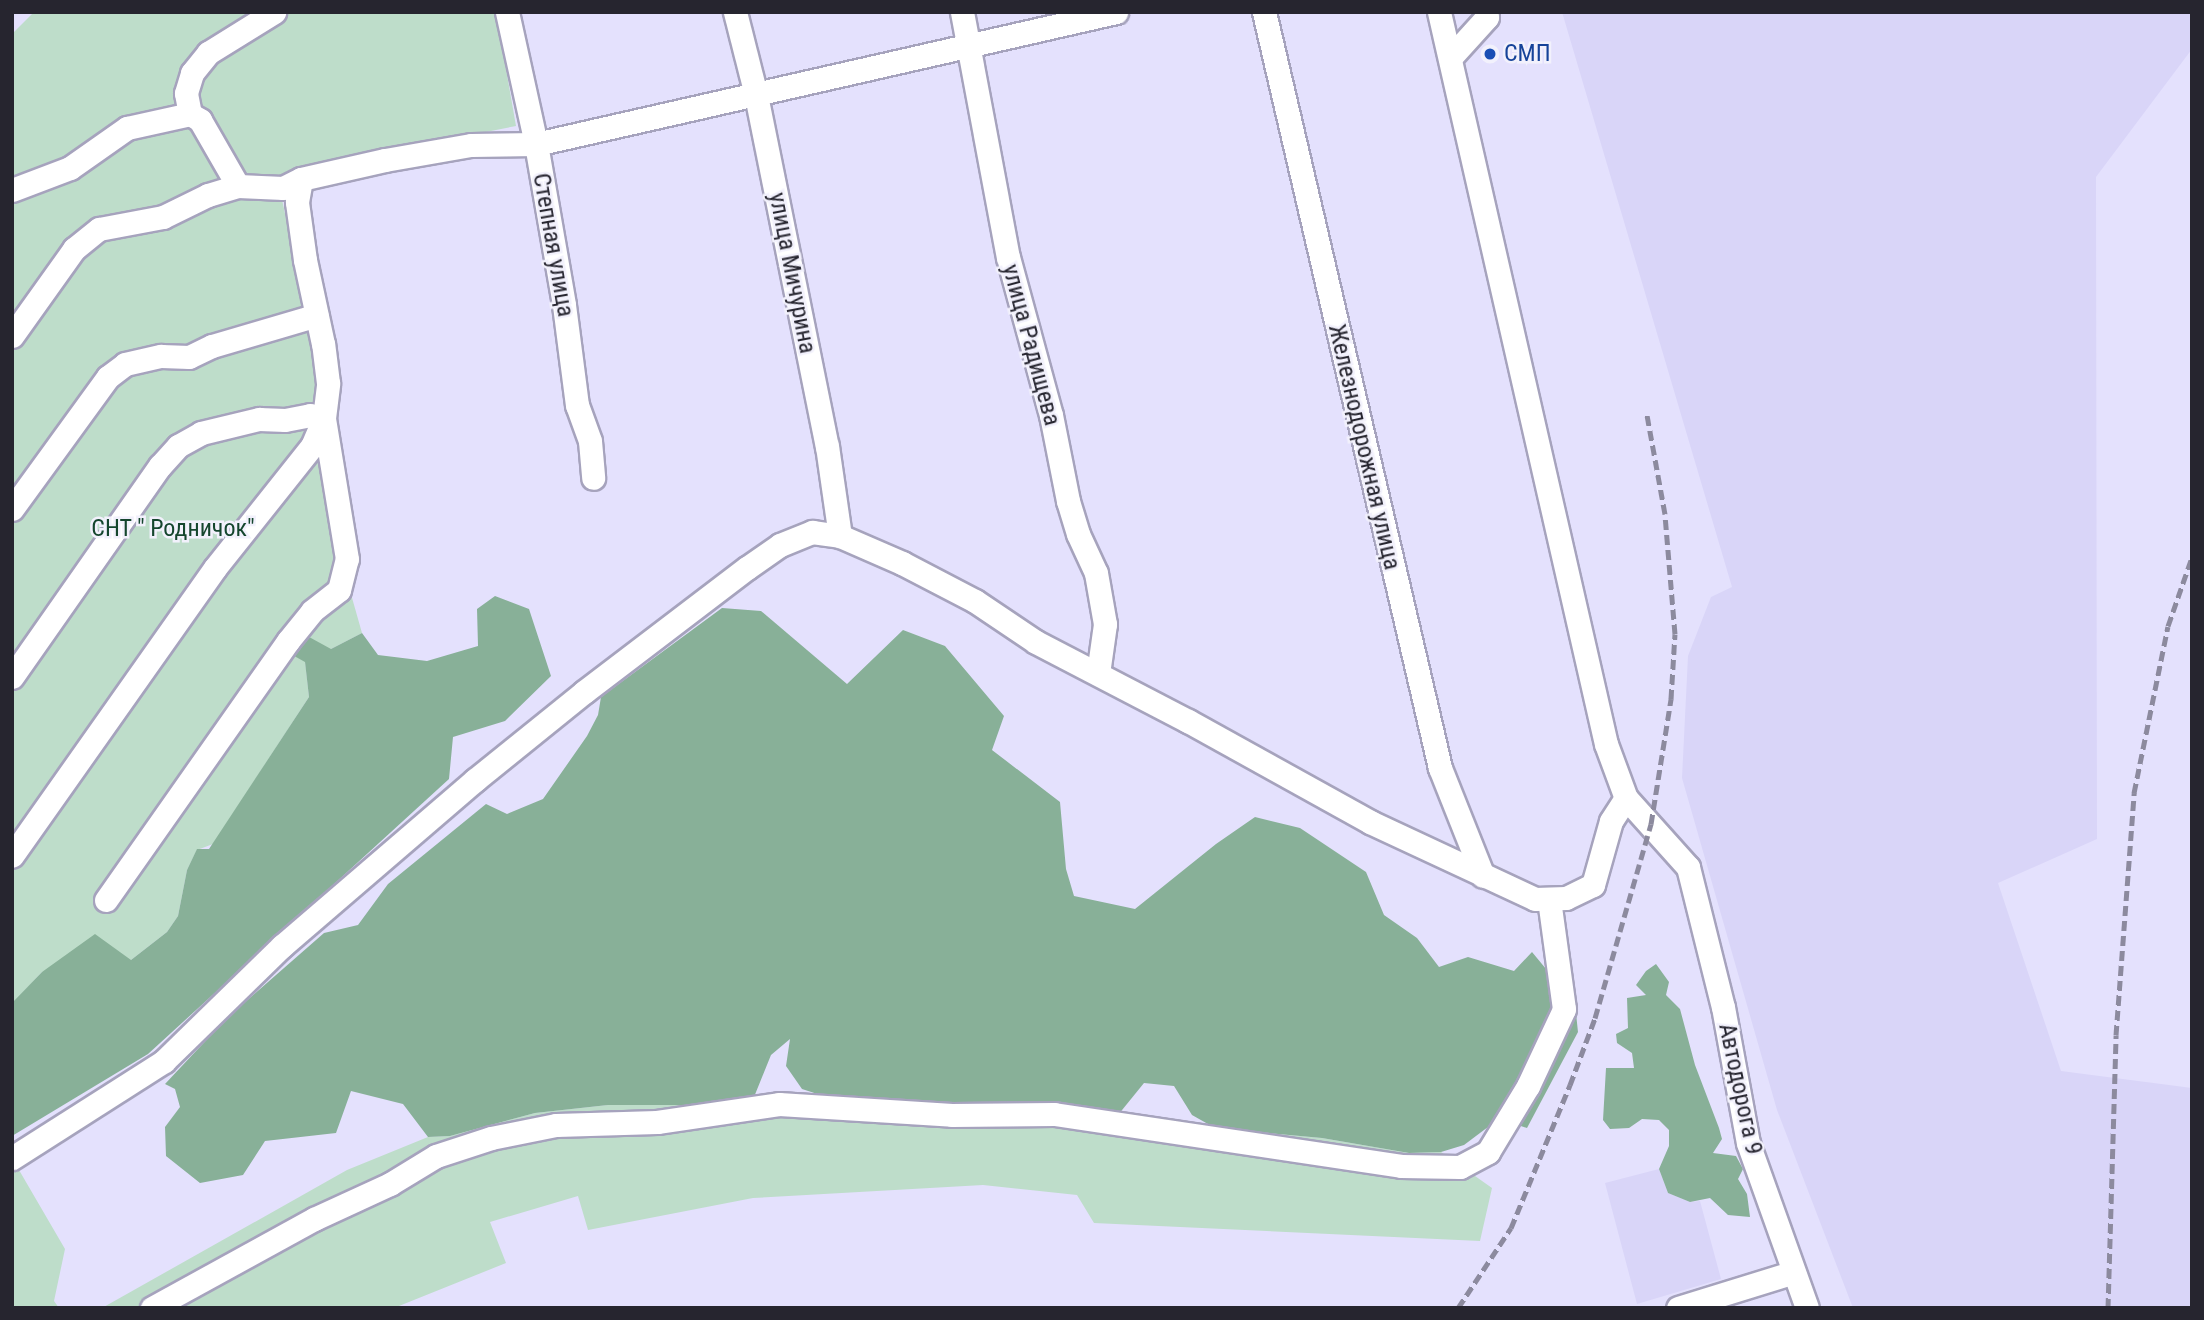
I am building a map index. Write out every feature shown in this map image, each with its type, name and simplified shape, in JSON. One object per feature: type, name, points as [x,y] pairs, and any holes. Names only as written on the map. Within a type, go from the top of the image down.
[{"type":"street","points":[[238,186],[204,127],[190,114],[186,93],[192,73],[208,53],[274,12]]},
{"type":"street","name":"Степная улица","points":[[507,12],[536,144],[564,305],[577,405],[590,440],[593,478]]},
{"type":"street","name":"улица Мичурина","points":[[735,12],[756,95],[827,446],[840,536]]},
{"type":"street","name":"улица Радищева","points":[[962,12],[1008,257],[1051,415],[1068,501],[1078,534],[1096,573],[1105,624],[1098,674]]},
{"type":"street","points":[[12,336],[74,249],[99,229],[163,217],[208,195],[238,186],[283,188],[301,179],[385,160],[471,145],[536,144],[1116,12]]},
{"type":"street","name":"Железнодорожная улица","points":[[1264,12],[1440,768],[1483,876]]},
{"type":"street","points":[[12,1158],[164,1061],[282,946],[365,872],[584,692],[747,568],[780,545],[812,532],[840,536],[902,563],[975,601],[1036,642],[1370,822],[1483,876],[1535,899],[1566,898],[1593,885],[1611,821],[1626,798],[1606,744],[1439,12]]},
{"type":"street","points":[[1450,58],[1487,17],[1486,12]]},
{"type":"street","points":[[12,190],[70,168],[127,128],[190,114]]},
{"type":"street","points":[[106,900],[288,641],[312,611],[339,590],[347,559],[324,418],[328,383],[317,315],[304,260],[298,202],[301,179]]},
{"type":"street","points":[[12,509],[108,377],[125,363],[161,356],[189,357],[212,346],[317,315]]},
{"type":"street","points":[[12,677],[160,466],[178,446],[201,433],[258,419],[285,420],[310,415],[324,418]]},
{"type":"street","points":[[12,856],[215,569],[312,446],[324,418]]},
{"type":"street","name":"Автодорога 9","points":[[1626,798],[1688,867],[1723,1007],[1748,1143],[1807,1308]]},
{"type":"street","points":[[152,1308],[313,1219],[390,1184],[436,1156],[491,1138],[556,1125],[657,1122],[779,1104],[952,1115],[1054,1114],[1401,1166],[1460,1167],[1488,1152],[1528,1086],[1563,1009],[1549,899]]},
{"type":"street","points":[[1678,1308],[1794,1272]]},
{"type":"shaded area","points":[[1562,12],[2192,12],[2192,49],[2096,177],[2097,839],[1998,883],[2061,1071],[2192,1088],[2192,1308],[1853,1308],[1777,1110],[1682,778],[1688,656],[1711,597],[1732,587]]},
{"type":"shaded area","points":[[1659,1169],[1668,1193],[1690,1202],[1700,1201],[1721,1279],[1637,1304],[1605,1183]]},
{"type":"green space","name":"СНТ \" Родничок\"","points":[[34,12],[496,12],[516,126],[287,171],[280,190],[315,355],[317,407],[339,552],[362,633],[331,649],[287,652],[305,661],[309,697],[213,844],[197,850],[187,870],[178,916],[167,932],[131,960],[42,972],[12,1004],[12,34]]},
{"type":"green space","points":[[495,596],[529,609],[551,676],[505,721],[453,737],[449,779],[148,1054],[12,1136],[13,1002],[42,972],[95,934],[131,960],[167,932],[178,916],[187,870],[197,849],[209,849],[309,697],[305,662],[287,652],[300,632],[331,649],[362,633],[378,655],[427,661],[478,646],[477,609]]},
{"type":"green space","points":[[722,608],[761,611],[847,684],[903,630],[945,646],[1004,716],[992,750],[1060,802],[1066,869],[1074,896],[1135,909],[1216,844],[1255,817],[1300,828],[1366,872],[1384,915],[1417,938],[1439,967],[1468,957],[1514,971],[1532,952],[1575,1004],[1578,1032],[1527,1128],[1506,1121],[1488,1127],[1464,1145],[1441,1152],[1409,1153],[1322,1138],[1215,1128],[1192,1115],[1174,1086],[1144,1083],[1118,1115],[842,1102],[802,1089],[786,1066],[790,1039],[771,1055],[754,1097],[697,1105],[608,1105],[535,1113],[450,1136],[428,1137],[403,1104],[351,1091],[336,1133],[265,1141],[243,1175],[200,1183],[166,1156],[165,1127],[180,1107],[175,1089],[165,1084],[227,1018],[324,933],[358,925],[388,884],[486,804],[507,814],[543,799],[587,736],[598,715],[601,697]]},
{"type":"green space","points":[[1656,964],[1669,982],[1666,995],[1680,1009],[1695,1065],[1719,1128],[1722,1139],[1713,1153],[1736,1156],[1743,1169],[1738,1179],[1747,1194],[1750,1217],[1728,1215],[1710,1198],[1690,1202],[1668,1193],[1659,1169],[1669,1146],[1669,1130],[1659,1120],[1642,1119],[1629,1128],[1610,1129],[1603,1120],[1606,1068],[1634,1068],[1632,1053],[1617,1043],[1616,1034],[1628,1028],[1627,998],[1646,995],[1636,985],[1646,971]]},
{"type":"green space","points":[[608,1105],[697,1105],[1215,1128],[1322,1138],[1409,1153],[1441,1152],[1492,1188],[1480,1241],[1094,1223],[1077,1195],[983,1185],[753,1198],[588,1230],[578,1196],[490,1222],[506,1263],[394,1308],[102,1308],[347,1170],[428,1137],[450,1136],[535,1113]]},
{"type":"green space","points":[[12,1158],[65,1249],[54,1301],[59,1308],[12,1308]]},
{"type":"railway","points":[[1458,1308],[1511,1228],[1570,1085],[1595,1018],[1651,824],[1671,699],[1675,634],[1665,514],[1647,415]]},
{"type":"railway","points":[[2108,1308],[2116,1035],[2134,793],[2168,626],[2192,557]]},
{"type":"place","name":"СМП","points":[[1490,54]]}]
